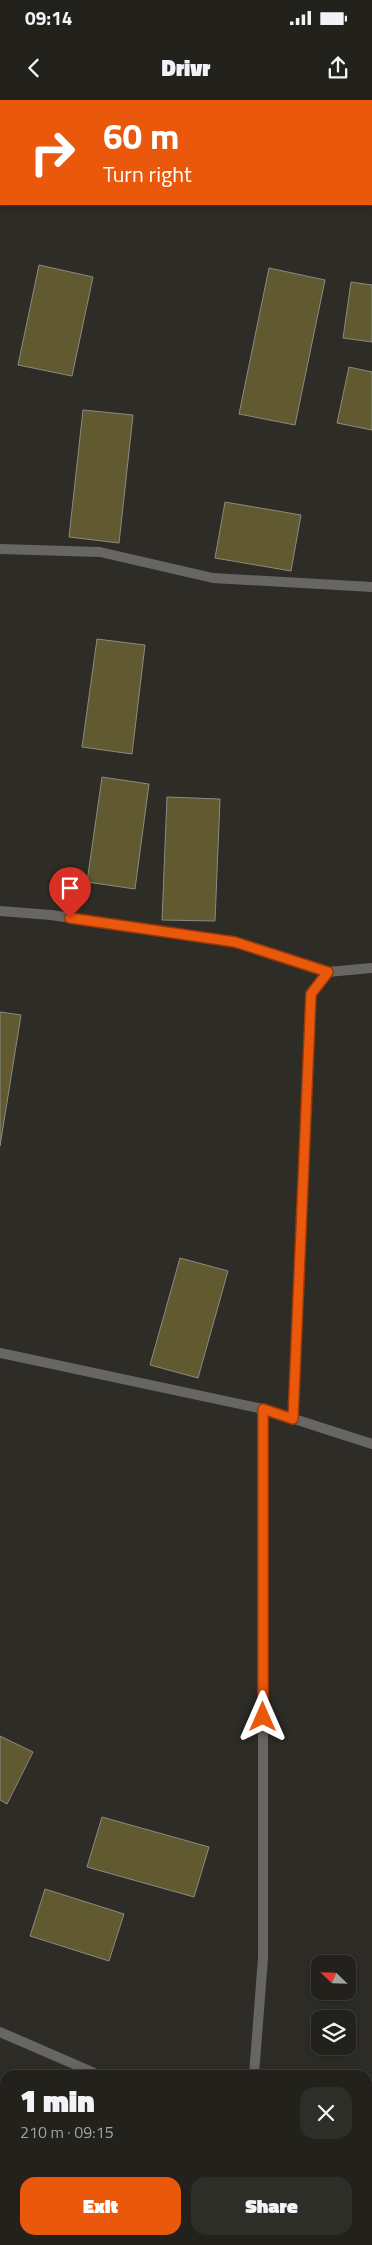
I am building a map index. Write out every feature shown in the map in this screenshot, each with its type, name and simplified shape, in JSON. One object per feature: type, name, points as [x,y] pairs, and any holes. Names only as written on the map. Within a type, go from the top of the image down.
[{"type":"street","points":[[0,550],[100,552],[213,578],[372,587]]},
{"type":"street","points":[[0,911],[51,915],[235,942],[328,972],[372,968]]},
{"type":"street","points":[[293,1419],[311,994],[328,972]]},
{"type":"street","points":[[0,1353],[263,1409],[372,1444]]},
{"type":"street","points":[[254,2070],[263,1958],[263,1409]]},
{"type":"street","points":[[0,2032],[87,2070]]},
{"type":"building","points":[[39,265],[93,277],[72,376],[18,365]]},
{"type":"building","points":[[269,268],[325,280],[295,425],[239,414]]},
{"type":"building","points":[[351,282],[372,285],[372,342],[343,338]]},
{"type":"building","points":[[349,367],[372,372],[372,430],[337,423]]},
{"type":"building","points":[[83,410],[133,415],[119,543],[69,537]]},
{"type":"building","points":[[225,502],[301,515],[291,571],[215,558]]},
{"type":"building","points":[[97,639],[145,645],[132,754],[82,747]]},
{"type":"building","points":[[102,777],[149,784],[135,889],[87,882]]},
{"type":"building","points":[[167,797],[220,799],[215,921],[162,920]]},
{"type":"building","points":[[0,1012],[21,1015],[0,1146]]},
{"type":"building","points":[[180,1258],[228,1271],[198,1378],[150,1365]]},
{"type":"building","points":[[0,1736],[33,1752],[7,1804],[0,1800]]},
{"type":"building","points":[[102,1817],[209,1847],[194,1897],[87,1867]]},
{"type":"building","points":[[45,1889],[124,1914],[109,1961],[30,1936]]},
{"type":"route","points":[[70,918],[235,942],[328,972],[311,994],[293,1419],[263,1409],[263,1717]]}]
